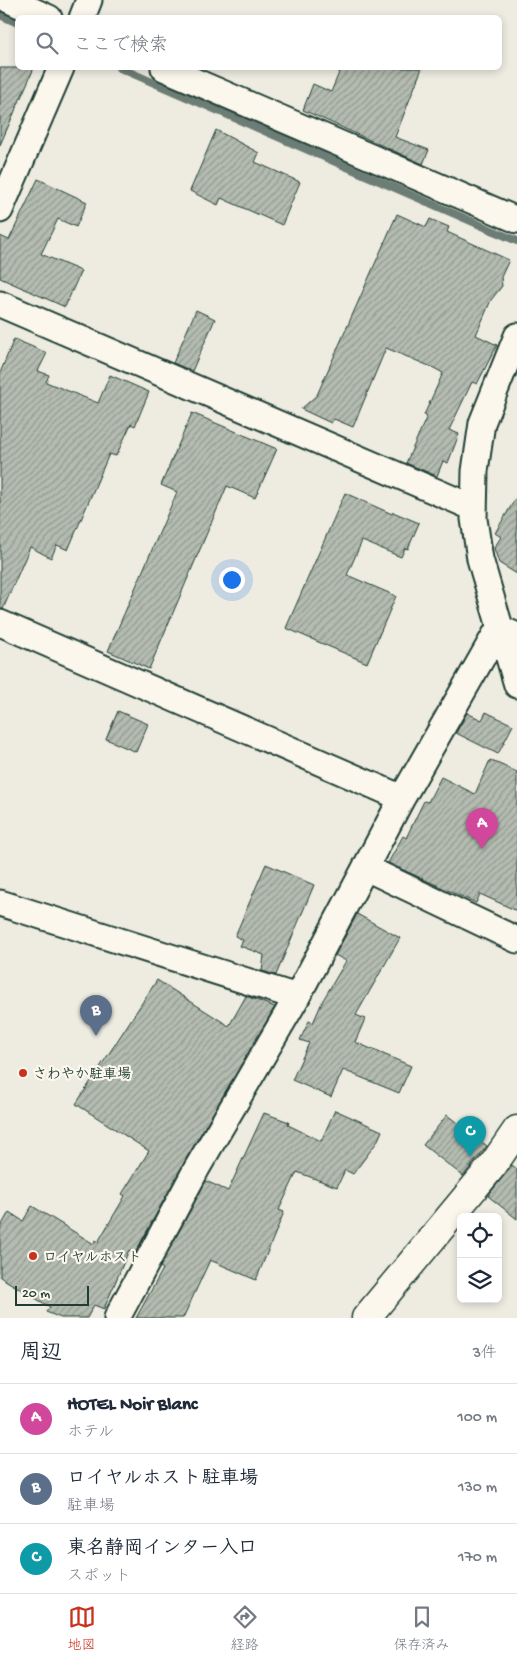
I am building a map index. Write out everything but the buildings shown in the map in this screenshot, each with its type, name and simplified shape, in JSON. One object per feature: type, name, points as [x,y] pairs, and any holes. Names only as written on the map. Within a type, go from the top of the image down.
[{"type":"highway","points":[[366,1318],[494,1165],[516,1133]]},
{"type":"highway","points":[[391,1318],[446,1222]]},
{"type":"street","points":[[9,0],[42,15]]},
{"type":"street","points":[[83,15],[89,0]]},
{"type":"street","points":[[0,210],[60,70]]},
{"type":"street","points":[[169,70],[517,220]]},
{"type":"street","points":[[0,304],[474,508]]},
{"type":"street","points":[[517,336],[482,424],[476,471],[474,508],[480,559],[508,632],[517,685]]},
{"type":"street","points":[[0,623],[402,798]]},
{"type":"street","points":[[117,1318],[197,1168],[297,997],[402,798],[508,632]]},
{"type":"street","points":[[366,868],[517,940]]},
{"type":"street","points":[[0,903],[297,997]]},
{"type":"waterway","points":[[0,15],[15,22]]},
{"type":"waterway","points":[[125,70],[517,241]]},
{"type":"place","name":"HOTEL Noir Blanc","points":[[482,849]]},
{"type":"place","name":"ロイヤルホスト駐車場","points":[[96,1036]]},
{"type":"place","name":"さわやか駐車場","points":[[23,1073]]},
{"type":"place","name":"東名静岡インター入口","points":[[470,1157]]},
{"type":"place","name":"ロイヤルホスト","points":[[33,1256]]}]
